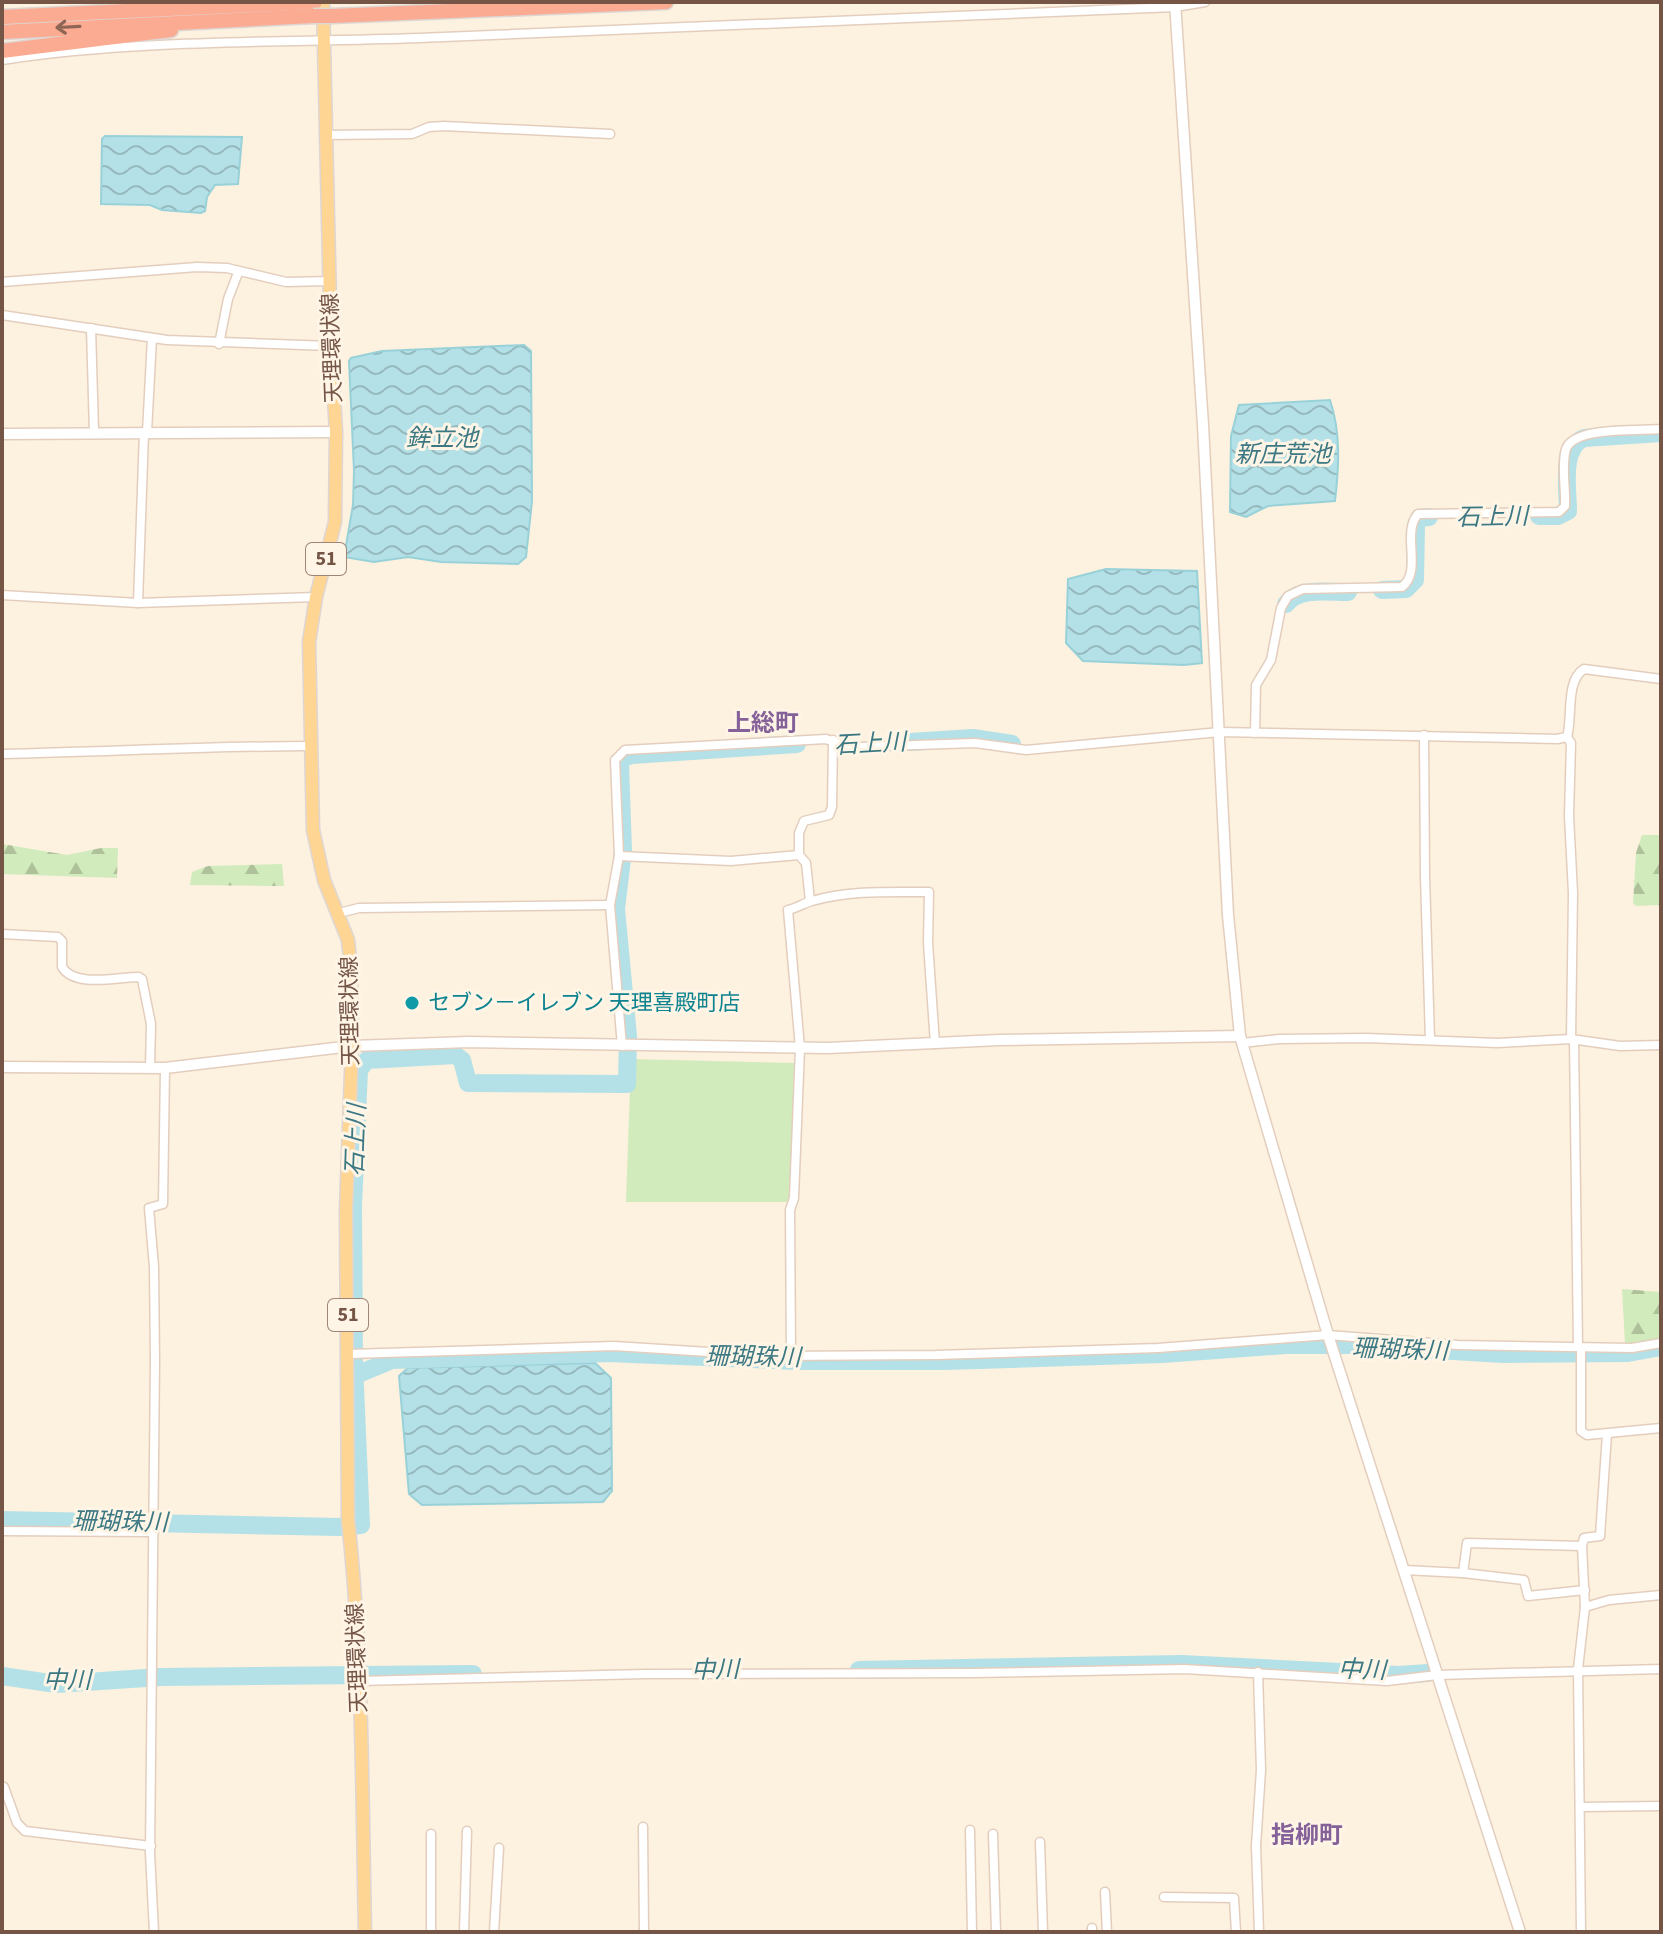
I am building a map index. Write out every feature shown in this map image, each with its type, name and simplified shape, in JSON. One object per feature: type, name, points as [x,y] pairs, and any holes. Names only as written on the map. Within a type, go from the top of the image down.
[{"type":"highway","points":[[2,17],[314,7],[332,16],[666,2]]},
{"type":"highway","points":[[2,32],[265,17],[314,7]]},
{"type":"highway","points":[[2,51],[179,29],[252,24],[265,17]]},
{"type":"main road","name":"天理環状線","points":[[323,2],[336,432],[335,522],[316,597],[309,642],[311,746],[316,850],[324,880],[348,940],[351,968],[352,1046],[346,1209],[348,1526],[358,1676],[365,1932]]},
{"type":"street","points":[[2,60],[154,43],[324,41],[1205,2]]},
{"type":"street","points":[[1175,4],[1204,440],[1228,915],[1241,1040],[1328,1335],[1520,1932]]},
{"type":"street","points":[[326,135],[412,134],[429,127],[444,126],[610,134]]},
{"type":"street","points":[[2,282],[197,267],[227,268],[286,282],[330,281]]},
{"type":"street","points":[[219,344],[228,299],[238,273]]},
{"type":"street","points":[[2,315],[152,338],[219,344],[331,346]]},
{"type":"street","points":[[91,328],[94,432]]},
{"type":"street","points":[[138,603],[152,338]]},
{"type":"street","points":[[1255,733],[1256,685],[1271,660],[1281,608],[1288,596],[1303,589],[1402,587],[1408,582],[1410,574],[1413,522],[1418,514],[1559,512],[1565,506],[1565,451],[1572,439],[1584,434],[1661,429]]},
{"type":"street","points":[[2,434],[336,432]]},
{"type":"street","points":[[2,595],[138,603],[316,597]]},
{"type":"street","points":[[1661,679],[1584,669],[1577,673],[1573,682],[1567,737],[1571,743],[1572,1039],[1581,1431],[1587,1435],[1661,1428]]},
{"type":"street","points":[[622,1046],[610,905],[622,856],[615,760],[625,750],[826,739],[845,746],[975,743],[1026,750],[1220,732],[1567,737]]},
{"type":"street","points":[[1424,735],[1430,1040]]},
{"type":"street","points":[[810,901],[806,863],[799,855],[799,833],[804,821],[829,815],[832,807],[833,740]]},
{"type":"street","points":[[2,754],[311,746]]},
{"type":"street","points":[[622,856],[731,861],[799,855]]},
{"type":"street","points":[[791,1356],[790,1210],[794,1198],[800,1048],[788,910],[810,901],[863,893],[929,892],[928,943],[935,1044]]},
{"type":"street","points":[[339,913],[359,908],[610,905]]},
{"type":"street","points":[[2,934],[58,937],[62,941],[62,967],[70,976],[84,979],[142,979],[151,1024],[150,1068]]},
{"type":"street","points":[[2,1067],[165,1068],[352,1046],[469,1042],[800,1048],[1279,1039],[1497,1043],[1572,1039],[1620,1046],[1661,1045]]},
{"type":"street","points":[[154,1932],[151,1846],[154,1267],[149,1208],[163,1204],[165,1068]]},
{"type":"street","points":[[349,1354],[614,1346],[791,1356],[936,1355],[1158,1348],[1328,1335],[1458,1345],[1580,1348],[1632,1348],[1661,1343]]},
{"type":"street","points":[[1581,1932],[1578,1669],[1585,1607],[1582,1546],[1584,1538],[1600,1536],[1607,1434]]},
{"type":"street","points":[[2,1531],[154,1530]]},
{"type":"street","points":[[1463,1573],[1467,1543],[1582,1546]]},
{"type":"street","points":[[1404,1570],[1524,1580],[1528,1596],[1585,1590]]},
{"type":"street","points":[[1585,1607],[1609,1600],[1661,1595]]},
{"type":"street","points":[[358,1676],[957,1674],[1184,1669],[1387,1681],[1437,1675],[1661,1669]]},
{"type":"street","points":[[1258,1672],[1261,1770],[1256,1846],[1259,1932]]},
{"type":"street","points":[[2,1786],[17,1823],[25,1831],[151,1846]]},
{"type":"street","points":[[1581,1807],[1661,1806]]},
{"type":"street","points":[[643,1827],[644,1932]]},
{"type":"street","points":[[970,1830],[972,1932]]},
{"type":"street","points":[[464,1932],[467,1831]]},
{"type":"street","points":[[431,1834],[431,1932]]},
{"type":"street","points":[[993,1834],[996,1932]]},
{"type":"street","points":[[1040,1842],[1043,1932]]},
{"type":"street","points":[[494,1932],[499,1848]]},
{"type":"street","points":[[1105,1892],[1107,1932]]},
{"type":"street","points":[[1164,1897],[1234,1898],[1236,1932]]},
{"type":"green space","points":[[1642,835],[1661,835],[1661,905],[1636,906],[1633,903],[1636,853]]},
{"type":"green space","points":[[2,844],[67,855],[118,848],[117,878],[2,874]]},
{"type":"green space","points":[[282,864],[284,886],[190,885],[192,872],[208,866]]},
{"type":"green space","points":[[631,1059],[796,1063],[790,1202],[626,1202]]},
{"type":"green space","points":[[1622,1289],[1661,1292],[1661,1340],[1625,1344]]},
{"type":"water","points":[[105,136],[242,137],[238,184],[215,185],[207,197],[205,211],[201,213],[162,210],[150,205],[101,204],[102,139]]},
{"type":"water","name":"鉾立池","points":[[524,345],[531,351],[532,501],[526,557],[518,564],[441,562],[408,557],[374,562],[344,557],[353,505],[351,358],[382,351]]},
{"type":"water","name":"新庄荒池","points":[[1330,400],[1338,450],[1335,501],[1268,506],[1246,517],[1230,512],[1231,436],[1239,405]]},
{"type":"water","points":[[1106,569],[1197,571],[1202,663],[1083,661],[1066,643],[1068,579]]},
{"type":"water","points":[[595,1363],[611,1378],[612,1491],[603,1502],[422,1505],[409,1494],[399,1376],[408,1368]]},
{"type":"waterway","name":"石上川","points":[[1539,516],[1558,516],[1568,511],[1568,460],[1576,443],[1584,438],[1661,433]]},
{"type":"waterway","name":"石上川","points":[[1382,590],[1406,589],[1415,580],[1416,525],[1419,518],[1429,517]]},
{"type":"waterway","name":"石上川","points":[[1286,604],[1306,593],[1348,592]]},
{"type":"waterway","name":"石上川","points":[[910,742],[973,738],[1012,744]]},
{"type":"waterway","name":"石上川","points":[[2,1520],[361,1525],[354,1364],[353,1205],[359,1070],[367,1060],[455,1055],[462,1060],[468,1083],[627,1084],[628,1036],[616,909],[623,851],[620,764],[623,758],[632,755],[797,744]]},
{"type":"waterway","name":"珊瑚珠川","points":[[356,1375],[392,1360],[608,1353],[797,1361],[945,1361],[1162,1354],[1286,1345],[1355,1345],[1503,1354],[1628,1353],[1661,1347]]},
{"type":"waterway","name":"中川","points":[[859,1670],[1181,1664],[1399,1675],[1428,1673]]},
{"type":"waterway","name":"中川","points":[[2,1676],[56,1684],[161,1677],[473,1674]]},
{"type":"place","name":"セブン－イレブン 天理喜殿町店","points":[[412,1003]]},
{"type":"district","name":"上総町","points":[[763,723]]},
{"type":"district","name":"指柳町","points":[[1307,1835]]}]
